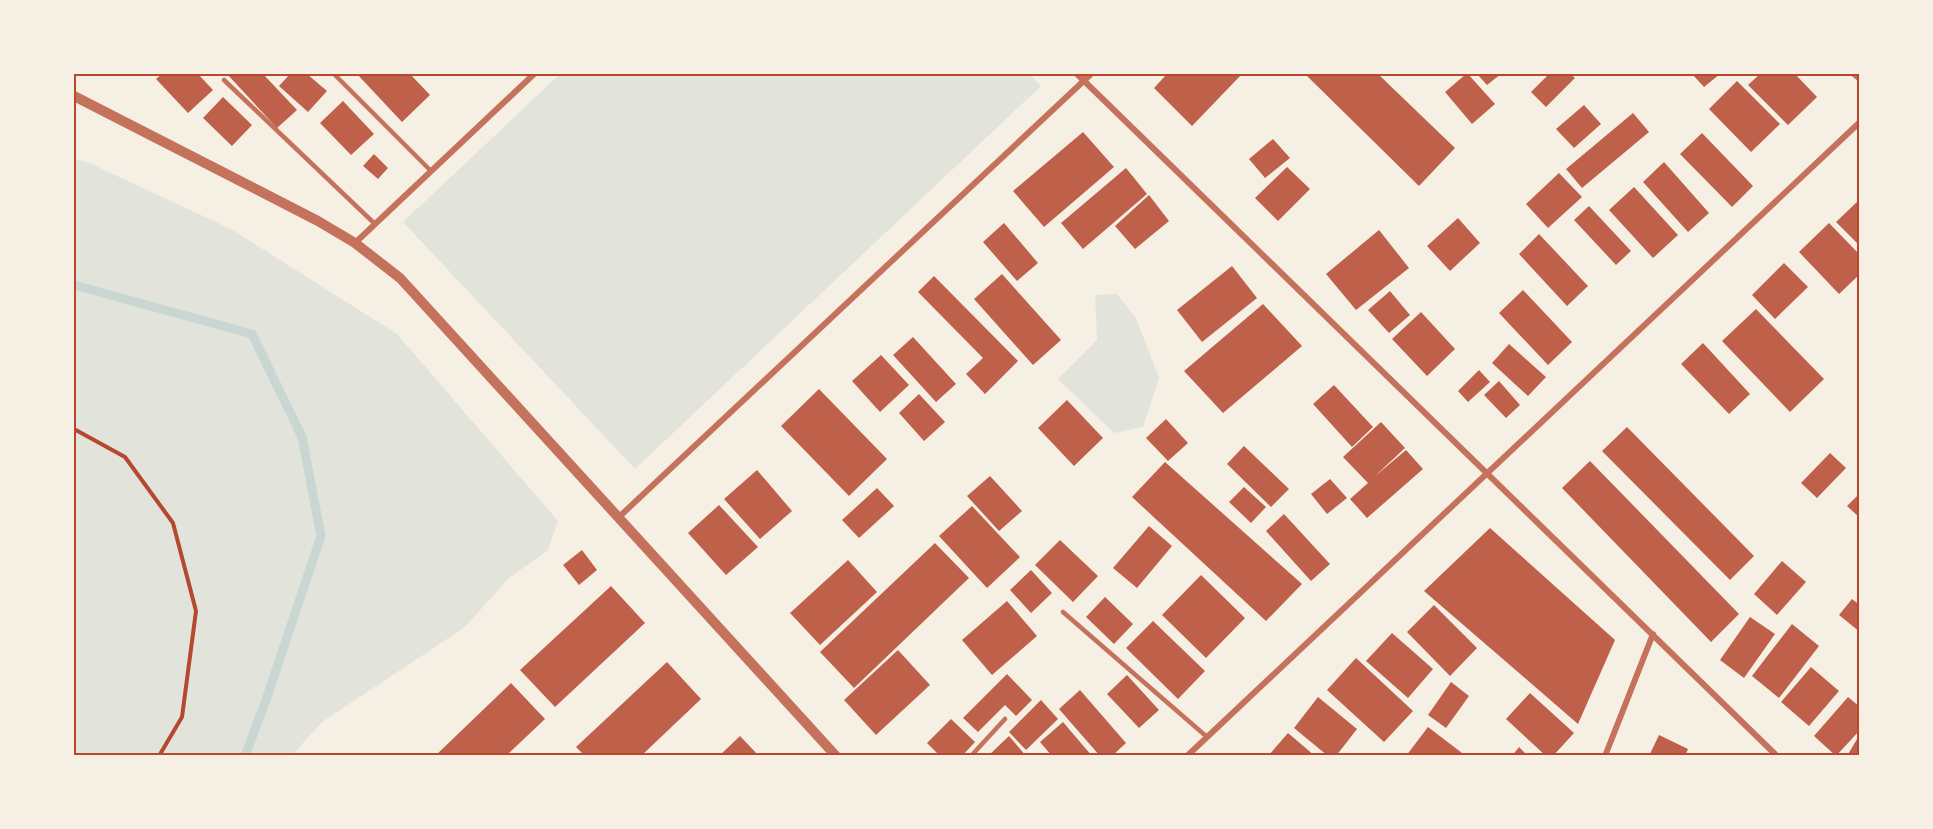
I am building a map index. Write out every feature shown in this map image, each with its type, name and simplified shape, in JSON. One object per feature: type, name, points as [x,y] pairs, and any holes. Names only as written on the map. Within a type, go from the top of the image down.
[{"type":"street","points":[[355,243],[534,74]]},
{"type":"street","points":[[1077,74],[1777,756]]},
{"type":"street","points":[[619,517],[1091,74]]},
{"type":"street","points":[[1854,74],[1860,80]]},
{"type":"street","points":[[74,96],[318,220],[355,243],[400,278],[837,756]]},
{"type":"street","points":[[1187,756],[1860,122]]},
{"type":"street","points":[[1605,756],[1653,634]]},
{"type":"lane","points":[[334,74],[431,171]]},
{"type":"lane","points":[[224,80],[375,224]]},
{"type":"lane","points":[[1063,612],[1207,737]]},
{"type":"lane","points":[[971,756],[1005,719]]},
{"type":"path","points":[[74,429],[125,457],[173,523],[194,600],[196,611],[182,717],[159,756]]},
{"type":"shaded area","points":[[560,74],[1029,74],[1041,86],[635,469],[403,222]]},
{"type":"shaded area","points":[[74,159],[87,162],[231,229],[397,334],[558,521],[548,550],[509,578],[465,627],[322,722],[292,755],[74,756]]},
{"type":"shaded area","points":[[1117,294],[1136,318],[1159,378],[1143,427],[1114,433],[1058,379],[1097,340],[1095,295]]},
{"type":"building","points":[[162,74],[198,74],[213,90],[188,113],[156,79]]},
{"type":"building","points":[[227,74],[263,74],[297,110],[277,128]]},
{"type":"building","points":[[290,74],[307,74],[327,91],[308,112],[279,86]]},
{"type":"building","points":[[357,74],[410,74],[430,95],[402,122]]},
{"type":"building","points":[[1167,74],[1242,74],[1192,126],[1154,88]]},
{"type":"building","points":[[1305,74],[1378,74],[1455,148],[1419,186]]},
{"type":"building","points":[[1466,74],[1495,104],[1472,124],[1445,92]]},
{"type":"building","points":[[1477,74],[1501,74],[1487,85]]},
{"type":"building","points":[[1549,74],[1570,74],[1575,78],[1546,107],[1531,92]]},
{"type":"building","points":[[1692,74],[1720,74],[1704,87]]},
{"type":"building","points":[[1760,74],[1795,74],[1817,97],[1788,125],[1748,85]]},
{"type":"building","points":[[1737,81],[1780,124],[1751,152],[1709,109]]},
{"type":"building","points":[[223,97],[252,125],[232,146],[203,118]]},
{"type":"building","points":[[343,101],[374,134],[351,155],[320,123]]},
{"type":"building","points":[[1584,105],[1601,124],[1574,148],[1556,129]]},
{"type":"building","points":[[1633,113],[1649,132],[1582,188],[1566,169]]},
{"type":"building","points":[[1083,132],[1114,167],[1044,227],[1013,191]]},
{"type":"building","points":[[1702,133],[1753,186],[1732,207],[1680,154]]},
{"type":"building","points":[[1273,139],[1290,158],[1265,178],[1249,159]]},
{"type":"building","points":[[374,154],[388,168],[378,179],[363,166]]},
{"type":"building","points":[[1664,162],[1709,213],[1688,232],[1643,182]]},
{"type":"building","points":[[1287,167],[1310,189],[1278,221],[1255,198]]},
{"type":"building","points":[[1126,168],[1147,194],[1083,249],[1061,223]]},
{"type":"building","points":[[1559,173],[1582,197],[1548,228],[1526,204]]},
{"type":"building","points":[[1634,187],[1678,235],[1653,258],[1609,210]]},
{"type":"building","points":[[1149,195],[1169,221],[1135,249],[1115,226]]},
{"type":"building","points":[[1858,201],[1860,202],[1860,246],[1836,222]]},
{"type":"building","points":[[1589,206],[1631,251],[1616,265],[1574,220]]},
{"type":"building","points":[[1458,218],[1480,243],[1450,271],[1427,246]]},
{"type":"building","points":[[1004,223],[1038,263],[1017,281],[983,242]]},
{"type":"building","points":[[1829,223],[1860,255],[1860,274],[1839,294],[1799,252]]},
{"type":"building","points":[[1379,230],[1409,268],[1356,310],[1326,274]]},
{"type":"building","points":[[1539,234],[1588,286],[1567,306],[1519,254]]},
{"type":"building","points":[[1784,263],[1808,287],[1775,319],[1752,295]]},
{"type":"building","points":[[1232,266],[1257,298],[1202,342],[1177,310]]},
{"type":"building","points":[[1002,274],[1061,340],[1033,365],[974,299]]},
{"type":"building","points":[[934,276],[1018,361],[985,394],[966,374],[983,358],[918,292]]},
{"type":"building","points":[[1523,290],[1572,342],[1548,365],[1499,313]]},
{"type":"building","points":[[1390,291],[1410,315],[1389,333],[1368,310]]},
{"type":"building","points":[[1263,304],[1302,346],[1223,413],[1184,371]]},
{"type":"building","points":[[1756,309],[1824,379],[1790,412],[1722,341]]},
{"type":"building","points":[[1421,312],[1455,349],[1427,376],[1392,339]]},
{"type":"building","points":[[913,337],[956,384],[936,402],[893,355]]},
{"type":"building","points":[[1703,343],[1750,394],[1729,414],[1681,364]]},
{"type":"building","points":[[1509,344],[1546,377],[1528,396],[1492,363]]},
{"type":"building","points":[[881,355],[909,385],[880,412],[852,381]]},
{"type":"building","points":[[1479,370],[1490,382],[1468,402],[1458,391]]},
{"type":"building","points":[[1499,381],[1520,405],[1506,418],[1484,395]]},
{"type":"building","points":[[1334,385],[1373,427],[1352,447],[1313,404]]},
{"type":"building","points":[[819,389],[887,459],[849,496],[781,426]]},
{"type":"building","points":[[919,394],[945,422],[924,441],[899,413]]},
{"type":"building","points":[[1067,400],[1103,438],[1074,466],[1038,428]]},
{"type":"building","points":[[1166,419],[1188,443],[1168,461],[1146,438]]},
{"type":"building","points":[[1381,422],[1405,448],[1374,477],[1406,450],[1423,469],[1367,518],[1350,499],[1368,483],[1343,457]]},
{"type":"building","points":[[1627,427],[1754,556],[1730,580],[1602,451]]},
{"type":"building","points":[[1244,446],[1289,489],[1271,507],[1227,464]]},
{"type":"building","points":[[1830,453],[1846,468],[1817,498],[1801,483]]},
{"type":"building","points":[[1590,461],[1739,614],[1711,642],[1562,488]]},
{"type":"building","points":[[1165,462],[1302,584],[1266,621],[1132,497]]},
{"type":"building","points":[[757,470],[792,511],[760,539],[724,499]]},
{"type":"building","points":[[990,476],[1022,511],[999,531],[967,496]]},
{"type":"building","points":[[1330,479],[1347,498],[1327,514],[1311,494]]},
{"type":"building","points":[[1244,487],[1266,507],[1251,523],[1229,502]]},
{"type":"building","points":[[877,488],[894,506],[859,538],[842,520]]},
{"type":"building","points":[[1860,493],[1860,518],[1847,506]]},
{"type":"building","points":[[719,505],[758,547],[726,575],[688,533]]},
{"type":"building","points":[[972,506],[1020,557],[987,588],[939,536]]},
{"type":"building","points":[[1284,514],[1330,564],[1311,581],[1266,531]]},
{"type":"building","points":[[1149,526],[1172,546],[1137,588],[1113,568]]},
{"type":"building","points":[[1490,528],[1615,640],[1578,724],[1424,591]]},
{"type":"building","points":[[1060,540],[1098,576],[1073,602],[1035,565]]},
{"type":"building","points":[[935,543],[969,578],[854,688],[820,652]]},
{"type":"building","points":[[582,550],[597,570],[579,585],[563,565]]},
{"type":"building","points":[[848,560],[877,592],[820,645],[790,613]]},
{"type":"building","points":[[1782,561],[1806,582],[1777,615],[1754,594]]},
{"type":"building","points":[[1031,570],[1052,593],[1031,613],[1010,590]]},
{"type":"building","points":[[1201,575],[1245,618],[1206,658],[1162,615]]},
{"type":"building","points":[[611,586],[645,623],[555,707],[520,670]]},
{"type":"building","points":[[1105,597],[1133,624],[1114,644],[1086,617]]},
{"type":"building","points":[[1852,599],[1860,605],[1860,632],[1839,615]]},
{"type":"building","points":[[1007,601],[1037,636],[992,675],[962,640]]},
{"type":"building","points":[[1434,605],[1477,648],[1450,676],[1407,632]]},
{"type":"building","points":[[1750,617],[1775,634],[1744,678],[1720,660]]},
{"type":"building","points":[[1153,621],[1205,671],[1178,699],[1126,648]]},
{"type":"building","points":[[1792,624],[1819,646],[1779,698],[1752,676]]},
{"type":"building","points":[[1392,633],[1433,669],[1408,698],[1366,661]]},
{"type":"building","points":[[898,650],[930,685],[876,735],[844,700]]},
{"type":"building","points":[[1356,658],[1413,711],[1384,742],[1327,690]]},
{"type":"building","points":[[667,662],[701,699],[641,756],[585,756],[576,747]]},
{"type":"building","points":[[1811,667],[1839,691],[1809,726],[1781,702]]},
{"type":"building","points":[[1007,674],[1032,700],[1016,716],[1005,705],[978,732],[963,718]]},
{"type":"building","points":[[1127,675],[1159,710],[1139,728],[1107,694]]},
{"type":"building","points":[[1451,682],[1469,696],[1446,728],[1428,715]]},
{"type":"building","points":[[511,683],[545,719],[506,756],[435,756]]},
{"type":"building","points":[[1080,690],[1126,743],[1112,756],[1100,756],[1059,709]]},
{"type":"building","points":[[1530,693],[1574,733],[1553,756],[1546,756],[1506,719]]},
{"type":"building","points":[[1318,697],[1357,729],[1336,756],[1328,756],[1294,728]]},
{"type":"building","points":[[1848,697],[1860,707],[1860,730],[1836,756],[1814,736]]},
{"type":"building","points":[[1041,700],[1058,719],[1026,750],[1009,732]]},
{"type":"building","points":[[951,719],[975,742],[962,756],[940,756],[927,743]]},
{"type":"building","points":[[1063,722],[1092,756],[1052,756],[1040,742]]},
{"type":"building","points":[[1428,727],[1462,753],[1461,756],[1406,756]]},
{"type":"building","points":[[1288,733],[1315,756],[1268,756]]},
{"type":"building","points":[[1860,734],[1860,756],[1847,756]]},
{"type":"building","points":[[1659,735],[1688,749],[1685,756],[1649,756]]},
{"type":"building","points":[[740,736],[759,756],[719,756]]},
{"type":"building","points":[[1009,736],[1026,756],[988,756]]},
{"type":"building","points":[[1519,747],[1528,756],[1512,756]]},
{"type":"waterway","points":[[74,285],[252,334],[302,437],[321,536],[245,756]]}]
